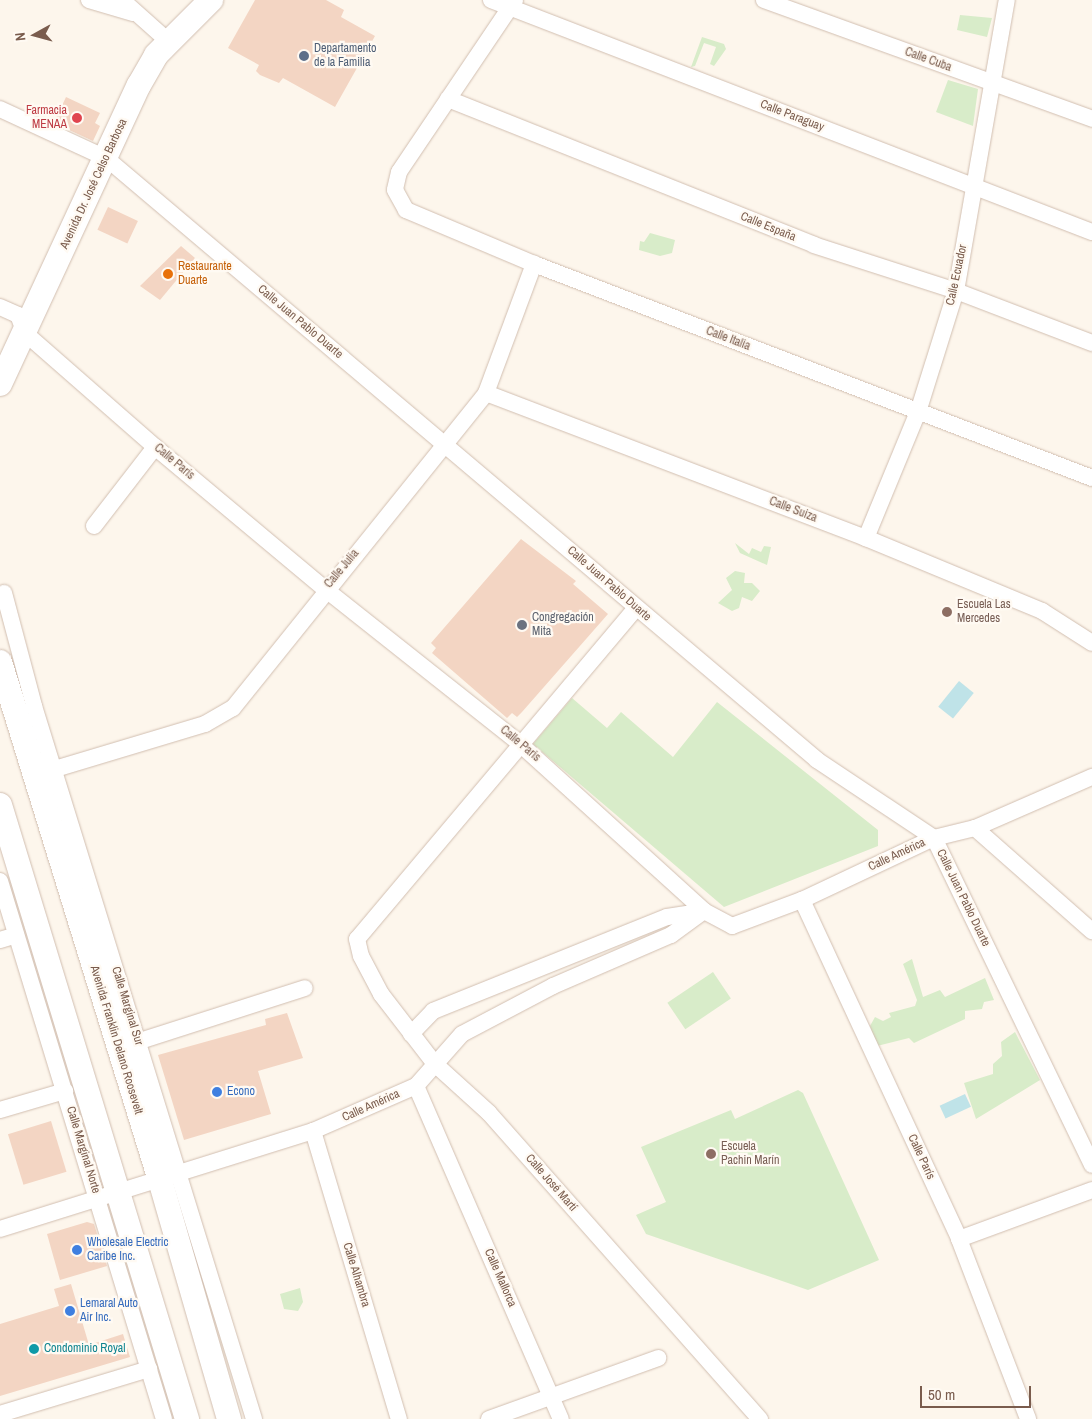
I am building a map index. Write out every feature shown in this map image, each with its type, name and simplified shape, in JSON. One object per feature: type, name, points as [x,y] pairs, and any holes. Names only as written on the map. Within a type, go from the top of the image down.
[{"type":"main road","name":"Avenida Dr. José Celso Barbosa","points":[[0,384],[139,84],[168,42],[211,0]]},
{"type":"main road","name":"Avenida Franklin Delano Roosevelt","points":[[0,662],[24,709],[170,1177],[229,1419]]},
{"type":"main road","points":[[0,686],[24,709]]},
{"type":"main road","points":[[0,805],[121,1193],[187,1419]]},
{"type":"street","points":[[89,0],[135,14]]},
{"type":"street","points":[[122,0],[135,14],[168,42]]},
{"type":"street","name":"Calle Paraguay","points":[[491,0],[513,4],[1092,232]]},
{"type":"street","name":"Calle Cuba","points":[[765,0],[1092,119]]},
{"type":"street","name":"Calle Ecuador","points":[[866,538],[918,412],[956,290],[1007,0]]},
{"type":"street","points":[[448,99],[513,4]]},
{"type":"street","name":"Calle Italia","points":[[448,99],[399,172],[395,190],[411,214],[534,264],[1092,478]]},
{"type":"street","name":"Calle España","points":[[448,99],[814,245],[956,290],[1092,342]]},
{"type":"street","name":"Calle Juan Pablo Duarte","points":[[0,109],[106,158],[446,443],[636,608],[818,760],[934,838],[1092,1165]]},
{"type":"street","name":"Calle Julia","points":[[56,769],[205,724],[233,708],[325,589],[486,393],[534,264]]},
{"type":"street","name":"Calle París","points":[[0,307],[18,315],[25,333],[155,447],[325,589]]},
{"type":"street","name":"Calle Suiza","points":[[486,393],[866,538],[1042,611],[1092,643]]},
{"type":"street","points":[[94,526],[155,447]]},
{"type":"street","name":"Calle Paris","points":[[325,589],[519,743],[704,911]]},
{"type":"street","name":"Calle Marginal Sur","points":[[4,593],[24,709],[56,769],[137,1042],[170,1177],[254,1419]]},
{"type":"street","points":[[519,743],[636,608]]},
{"type":"street","name":"Calle José Martí","points":[[519,743],[357,939],[361,956],[382,994],[435,1064],[489,1113],[760,1419]]},
{"type":"street","name":"Calle América","points":[[0,1229],[121,1193],[313,1131],[416,1086],[462,1034],[553,986],[671,935],[704,911],[732,926],[802,900],[934,838],[975,828],[1092,776]]},
{"type":"street","points":[[975,828],[1092,931]]},
{"type":"street","name":"Calle Marginal Norte","points":[[0,881],[164,1419]]},
{"type":"street","name":"Calle París","points":[[802,900],[958,1239],[1028,1419]]},
{"type":"street","points":[[412,1034],[434,1011],[667,917],[704,911]]},
{"type":"street","points":[[0,940],[16,934]]},
{"type":"street","points":[[137,1042],[305,988]]},
{"type":"street","name":"Calle Mallorca","points":[[416,1086],[561,1419]]},
{"type":"street","points":[[0,1110],[65,1091]]},
{"type":"street","name":"Calle Alhambra","points":[[313,1131],[399,1419]]},
{"type":"street","points":[[958,1239],[1092,1190]]},
{"type":"street","points":[[489,1419],[658,1358]]},
{"type":"street","points":[[0,1414],[149,1369]]},
{"type":"green space","points":[[960,15],[992,18],[987,37],[957,30]]},
{"type":"green space","points":[[702,37],[724,44],[726,49],[714,66],[710,64],[716,47],[704,43],[695,66],[691,67]]},
{"type":"green space","points":[[948,80],[978,89],[973,126],[936,112]]},
{"type":"green space","points":[[650,233],[675,240],[672,253],[660,256],[639,250],[640,241],[644,242]]},
{"type":"green space","points":[[735,543],[749,554],[752,548],[761,552],[764,546],[771,547],[767,565],[740,553]]},
{"type":"green space","points":[[735,571],[745,573],[744,583],[752,583],[760,591],[752,601],[742,597],[739,608],[732,611],[718,603],[732,590],[726,578]]},
{"type":"green space","points":[[572,698],[607,728],[621,712],[673,757],[717,702],[878,830],[878,846],[724,907],[533,744]]},
{"type":"green space","points":[[912,959],[923,997],[940,990],[945,997],[985,978],[994,1000],[984,1002],[982,1009],[965,1011],[965,1019],[914,1043],[909,1038],[877,1046],[870,1026],[875,1017],[883,1021],[891,1017],[889,1013],[915,1006],[917,1000],[903,964]]},
{"type":"green space","points":[[713,972],[731,999],[685,1029],[667,1003]]},
{"type":"green space","points":[[1015,1032],[1040,1080],[976,1119],[964,1083],[993,1074],[993,1064],[1002,1056],[1001,1042]]},
{"type":"green space","points":[[798,1090],[803,1093],[879,1260],[808,1290],[646,1234],[636,1215],[666,1202],[641,1147],[731,1110],[735,1119]]},
{"type":"green space","points":[[300,1288],[303,1302],[298,1311],[284,1309],[280,1294]]},
{"type":"water","points":[[959,681],[974,693],[953,719],[938,707]]},
{"type":"water","points":[[965,1094],[971,1107],[946,1119],[940,1106]]},
{"type":"building","name":"Departamento de la Familia","points":[[255,0],[326,0],[344,10],[341,17],[375,36],[335,107],[283,78],[279,83],[260,75],[256,71],[259,65],[228,48]]},
{"type":"building","name":"Farmacia MENAA","points":[[66,97],[100,113],[95,123],[100,126],[93,141],[54,123]]},
{"type":"building","points":[[108,207],[138,221],[127,244],[97,230]]},
{"type":"building","name":"Restaurante Duarte","points":[[181,246],[195,258],[160,300],[140,286]]},
{"type":"building","name":"Congregación Mita","points":[[521,539],[576,581],[573,584],[608,614],[522,712],[517,717],[512,713],[507,718],[432,653],[436,648],[431,643]]},
{"type":"building","name":"Econo","points":[[287,1013],[303,1058],[258,1071],[271,1114],[184,1140],[158,1055],[266,1025],[265,1019]]},
{"type":"building","points":[[51,1121],[66,1172],[23,1185],[8,1134]]},
{"type":"building","name":"Wholesale Electric Caribe Inc.","points":[[87,1222],[94,1224],[107,1266],[60,1280],[47,1234]]},
{"type":"building","name":"Condominio Royal","points":[[71,1284],[89,1345],[123,1334],[130,1357],[0,1396],[0,1324],[59,1306],[54,1289]]},
{"type":"place","name":"Departamento de la Familia","points":[[304,56]]},
{"type":"place","name":"Farmacia MENAA","points":[[77,118]]},
{"type":"place","name":"Restaurante Duarte","points":[[168,274]]},
{"type":"place","name":"Escuela Las Mercedes","points":[[947,612]]},
{"type":"place","name":"Congregación Mita","points":[[522,625]]},
{"type":"place","name":"Econo","points":[[217,1092]]},
{"type":"place","name":"Escuela Pachin Marín","points":[[711,1154]]},
{"type":"place","name":"Wholesale Electric Caribe Inc.","points":[[77,1250]]},
{"type":"place","name":"Lemaral Auto Air Inc.","points":[[70,1311]]},
{"type":"place","name":"Condominio Royal","points":[[34,1349]]}]
